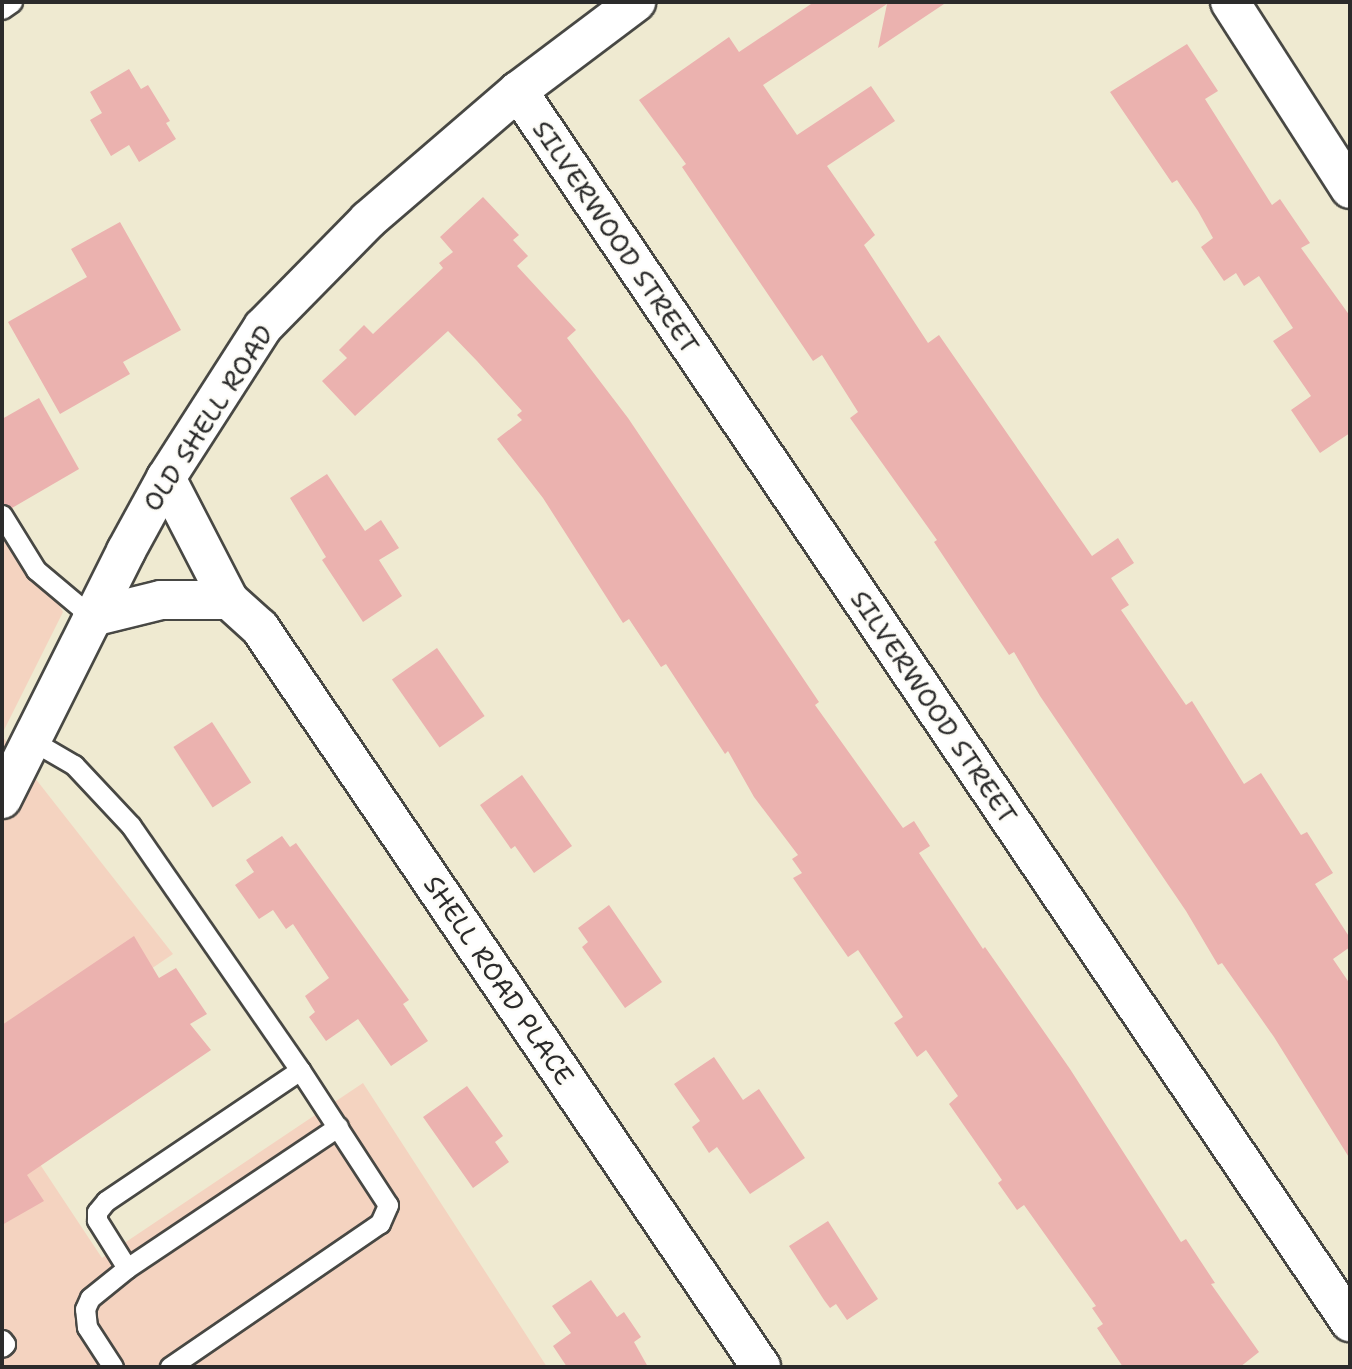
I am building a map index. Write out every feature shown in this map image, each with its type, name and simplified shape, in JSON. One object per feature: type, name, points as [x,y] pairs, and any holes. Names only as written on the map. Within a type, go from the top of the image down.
[{"type":"street","name":"OLD SHELL ROAD","points":[[2,799],[92,617],[166,478],[263,327],[368,220],[518,91],[636,2]]},
{"type":"street","points":[[1230,2],[1350,190]]},
{"type":"street","name":"SILVERWOOD STREET","points":[[518,91],[1350,1322]]},
{"type":"street","name":"SHELL ROAD PLACE","points":[[166,478],[229,600],[260,628],[761,1367]]},
{"type":"street","points":[[92,617],[161,600],[229,600]]},
{"type":"lane","points":[[2,9],[12,2]]},
{"type":"lane","points":[[2,515],[36,570],[92,617]]},
{"type":"lane","points":[[31,740],[74,765],[131,826],[300,1070],[388,1205],[380,1223],[170,1367]]},
{"type":"lane","points":[[127,1268],[97,1220],[97,1212],[106,1201],[300,1070]]},
{"type":"lane","points":[[113,1367],[87,1328],[85,1309],[103,1285],[338,1127]]},
{"type":"lane","points":[[2,1340],[5,1344],[2,1346]]},
{"type":"shaded area","points":[[2,504],[63,612],[2,734]]},
{"type":"shaded area","points":[[2,736],[173,954],[2,1070]]},
{"type":"shaded area","points":[[363,1083],[547,1367],[2,1367],[2,1107],[102,1258]]},
{"type":"building","points":[[814,2],[947,2],[878,48],[887,4],[763,85],[797,135],[871,86],[895,121],[827,166],[875,235],[864,245],[928,343],[939,335],[1092,556],[1118,538],[1134,563],[1111,578],[1129,605],[1121,610],[1186,705],[1192,701],[1244,784],[1261,773],[1301,835],[1307,832],[1333,873],[1315,884],[1350,938],[1350,947],[1333,959],[1350,984],[1350,1159],[1274,1037],[1222,963],[1218,965],[1186,911],[1040,696],[1014,652],[1009,655],[934,542],[937,540],[850,418],[858,412],[822,355],[813,361],[682,167],[686,164],[639,100],[729,37],[739,52]]},
{"type":"building","points":[[1187,44],[1218,91],[1205,99],[1272,205],[1280,199],[1310,243],[1301,248],[1350,316],[1350,433],[1320,453],[1291,410],[1311,396],[1273,341],[1293,328],[1259,276],[1244,286],[1236,273],[1224,281],[1201,247],[1213,238],[1198,211],[1177,180],[1172,183],[1110,92]]},
{"type":"building","points":[[129,69],[141,89],[148,85],[170,121],[166,123],[176,139],[139,162],[129,145],[111,156],[90,120],[102,113],[90,92]]},
{"type":"building","points":[[483,197],[519,235],[513,240],[528,256],[517,266],[576,330],[567,338],[628,418],[819,702],[815,705],[903,828],[914,821],[930,846],[919,853],[983,949],[985,947],[1070,1069],[1181,1242],[1186,1239],[1215,1283],[1211,1284],[1259,1352],[1240,1367],[1123,1367],[1097,1328],[1103,1324],[1092,1308],[1096,1306],[1024,1205],[1017,1210],[998,1183],[1002,1180],[949,1104],[958,1096],[926,1050],[917,1057],[894,1023],[903,1017],[858,950],[848,957],[793,878],[802,873],[792,859],[798,855],[754,797],[728,751],[725,754],[666,664],[661,667],[629,619],[623,623],[543,498],[497,439],[522,420],[517,415],[522,411],[477,361],[448,331],[355,416],[322,381],[347,358],[339,350],[364,325],[373,334],[443,268],[439,263],[453,252],[440,237]]},
{"type":"building","points":[[120,222],[181,330],[123,362],[130,374],[60,414],[8,322],[87,277],[71,249]]},
{"type":"building","points":[[39,398],[79,469],[12,508],[2,503],[2,419]]},
{"type":"building","points":[[327,474],[365,531],[381,520],[399,548],[379,560],[402,596],[363,622],[322,560],[326,557],[290,498]]},
{"type":"building","points":[[437,648],[485,716],[440,748],[392,680]]},
{"type":"building","points":[[212,722],[251,782],[213,807],[173,747]]},
{"type":"building","points":[[522,775],[572,846],[534,873],[515,846],[511,849],[480,805]]},
{"type":"building","points":[[282,836],[290,847],[296,843],[409,1000],[403,1004],[428,1041],[391,1066],[358,1019],[326,1041],[309,1017],[315,1012],[305,996],[329,978],[293,924],[286,929],[273,910],[259,919],[235,885],[254,872],[246,860]]},
{"type":"building","points":[[609,905],[662,982],[625,1008],[582,947],[588,942],[578,928]]},
{"type":"building","points":[[134,936],[159,978],[176,968],[207,1014],[190,1024],[211,1050],[27,1175],[44,1201],[2,1225],[2,1025]]},
{"type":"building","points":[[714,1057],[743,1100],[759,1089],[805,1158],[750,1194],[717,1147],[709,1153],[692,1127],[700,1121],[674,1084]]},
{"type":"building","points":[[467,1086],[503,1136],[495,1142],[509,1162],[473,1188],[423,1117]]},
{"type":"building","points":[[828,1221],[878,1299],[847,1320],[836,1304],[830,1308],[789,1246]]},
{"type":"building","points":[[591,1280],[617,1317],[624,1312],[641,1337],[634,1342],[648,1367],[567,1367],[553,1346],[571,1333],[552,1306]]}]
